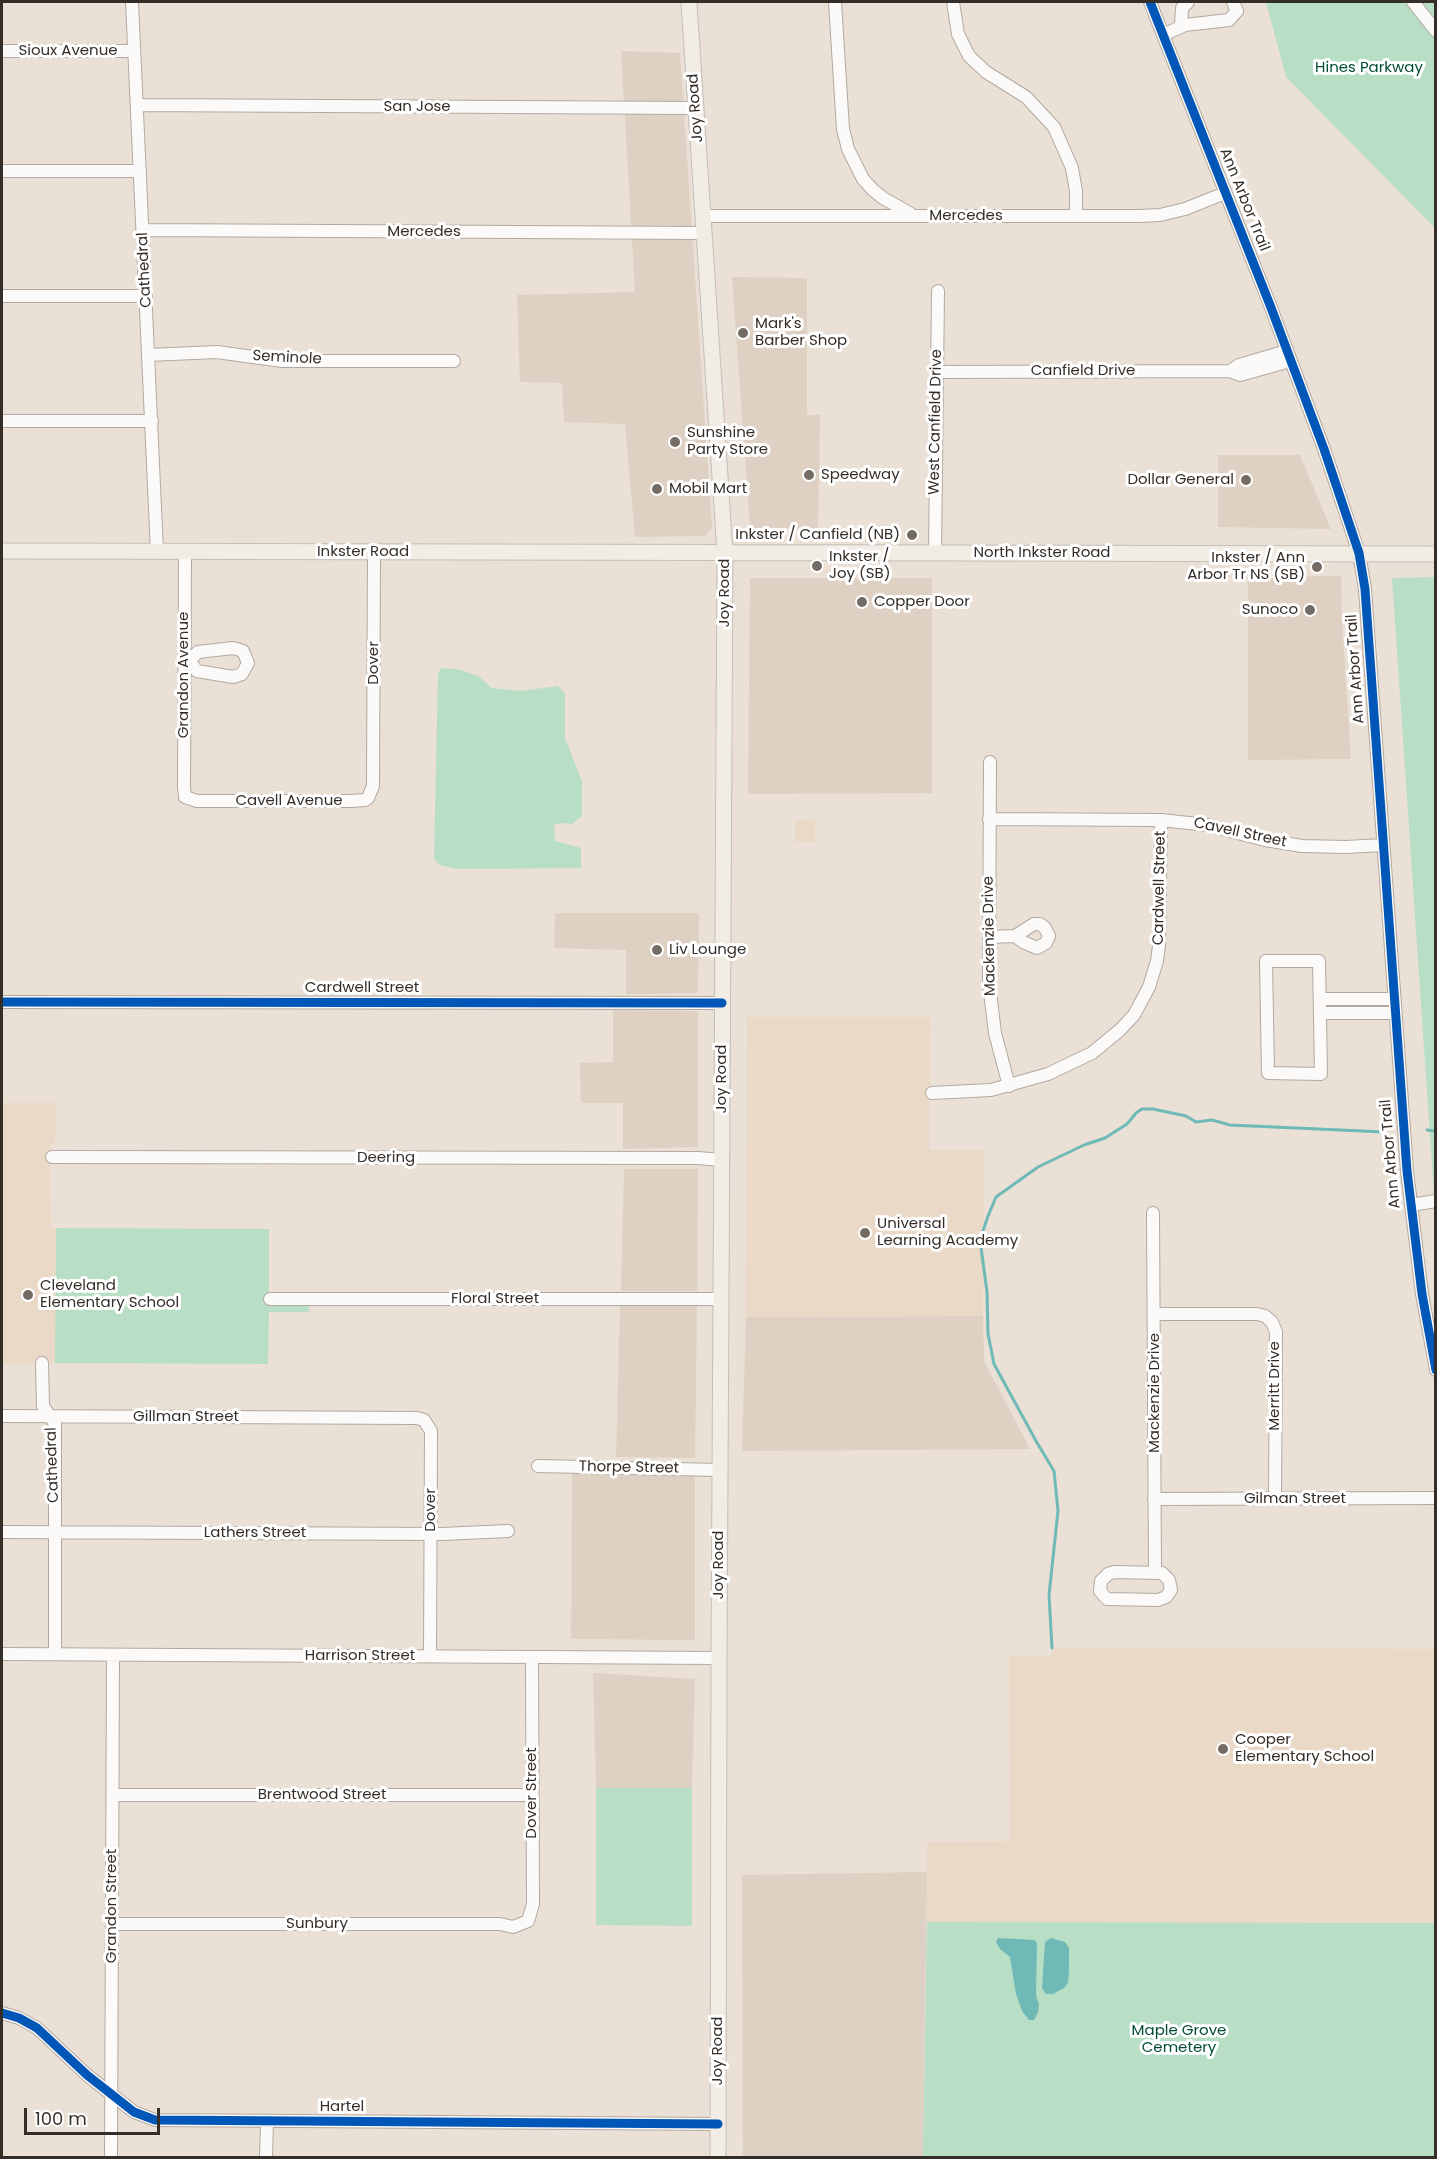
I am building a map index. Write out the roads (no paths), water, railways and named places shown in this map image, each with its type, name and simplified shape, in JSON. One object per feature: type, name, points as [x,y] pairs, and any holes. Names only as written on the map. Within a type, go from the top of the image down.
[{"type":"main road","name":"Joy Road","points":[[690,2],[725,553],[718,2157]]},
{"type":"main road","name":"Inkster Road","points":[[2,551],[156,545],[185,552],[725,553]]},
{"type":"main road","name":"North Inkster Road","points":[[725,553],[1359,554]]},
{"type":"main road","points":[[1359,554],[1436,554]]},
{"type":"street","name":"Cathedral","points":[[132,2],[156,545]]},
{"type":"street","points":[[835,2],[843,129],[848,149],[863,179],[873,190],[913,216]]},
{"type":"street","points":[[953,2],[958,34],[969,56],[986,72],[1026,97],[1054,127],[1072,168],[1076,191],[1076,216]]},
{"type":"street","name":"Ann Arbor Trail","points":[[1150,2],[1324,449],[1359,554],[1365,589],[1410,1205],[1436,1370]]},
{"type":"street","points":[[1181,27],[1182,8],[1188,2]]},
{"type":"street","points":[[1163,35],[1181,27],[1229,20],[1237,11],[1233,2]]},
{"type":"street","points":[[1413,2],[1436,32]]},
{"type":"street","name":"Sioux Avenue","points":[[2,51],[134,51]]},
{"type":"street","name":"San Jose","points":[[137,105],[697,108]]},
{"type":"street","points":[[2,171],[140,171]]},
{"type":"street","name":"Mercedes","points":[[703,216],[1160,214],[1185,209],[1225,193]]},
{"type":"street","name":"Mercedes","points":[[143,230],[705,233]]},
{"type":"street","name":"West Canfield Drive","points":[[934,553],[938,291]]},
{"type":"street","points":[[2,296],[146,296]]},
{"type":"street","name":"Seminole","points":[[148,355],[217,352],[282,361],[454,360]]},
{"type":"street","name":"Canfield Drive","points":[[937,372],[1230,371],[1239,365],[1288,356]]},
{"type":"street","points":[[2,421],[152,421]]},
{"type":"street","name":"Grandon Avenue","points":[[185,552],[187,661],[185,797]]},
{"type":"street","name":"Dover","points":[[373,774],[374,552]]},
{"type":"street","name":"Mackenzie Drive","points":[[990,762],[989,984],[998,1051],[1009,1086]]},
{"type":"street","name":"Cavell Avenue","points":[[185,797],[197,801],[359,801],[368,798],[372,791],[373,774]]},
{"type":"street","name":"Cavell Street","points":[[989,819],[1161,820],[1207,825],[1265,840],[1302,846],[1346,847],[1383,844]]},
{"type":"street","name":"Cardwell Street","points":[[932,1093],[970,1092],[1009,1086],[1048,1074],[1092,1053],[1120,1030],[1144,999],[1153,976],[1160,946],[1161,820]]},
{"type":"street","points":[[990,937],[1015,936]]},
{"type":"street","points":[[1266,961],[1319,961],[1320,1013],[1321,1074],[1268,1073],[1266,961]]},
{"type":"street","points":[[1320,999],[1394,999]]},
{"type":"street","name":"Cardwell Street","points":[[2,1002],[722,1004]]},
{"type":"street","points":[[1320,1013],[1395,1013]]},
{"type":"street","name":"Deering","points":[[51,1157],[698,1158],[721,1160]]},
{"type":"street","points":[[1410,1205],[1436,1201]]},
{"type":"street","name":"Mackenzie Drive","points":[[1154,1213],[1155,1572]]},
{"type":"street","name":"Floral Street","points":[[270,1299],[721,1299]]},
{"type":"street","name":"Merritt Drive","points":[[1155,1314],[1257,1314],[1265,1316],[1272,1322],[1276,1332],[1275,1499]]},
{"type":"street","name":"Cathedral","points":[[42,1363],[43,1406],[55,1424],[55,1654]]},
{"type":"street","name":"Gillman Street","points":[[2,1416],[371,1418]]},
{"type":"street","name":"Dover","points":[[371,1418],[417,1418],[428,1423],[431,1431],[430,1656]]},
{"type":"street","name":"Thorpe Street","points":[[538,1466],[720,1470]]},
{"type":"street","name":"Gilman Street","points":[[1154,1499],[1436,1498]]},
{"type":"street","name":"Lathers Street","points":[[2,1532],[431,1534],[508,1531]]},
{"type":"street","points":[[1155,1572],[1165,1574],[1171,1585],[1168,1594],[1162,1599],[1113,1600],[1103,1596],[1100,1591],[1101,1581],[1108,1574],[1155,1572]]},
{"type":"street","name":"Harrison Street","points":[[2,1654],[719,1658]]},
{"type":"street","name":"Grandon Street","points":[[111,2157],[113,1655]]},
{"type":"street","name":"Dover Street","points":[[522,1925],[528,1922],[533,1904],[532,1657]]},
{"type":"street","name":"Brentwood Street","points":[[113,1795],[532,1795]]},
{"type":"street","name":"Sunbury","points":[[112,1924],[500,1924],[513,1927],[522,1925]]},
{"type":"street","name":"Hartel","points":[[2,2013],[19,2018],[37,2028],[87,2075],[134,2112],[155,2120],[718,2124]]},
{"type":"street","points":[[266,2157],[267,2122]]},
{"type":"water","points":[[998,1938],[1034,1940],[1037,1943],[1036,1995],[1039,2005],[1034,2020],[1029,2020],[1022,2011],[1016,1994],[1010,1957],[1000,1949],[996,1942]]},
{"type":"water","points":[[1051,1938],[1065,1942],[1069,1948],[1069,1972],[1068,1983],[1064,1988],[1053,1994],[1046,1994],[1042,1988],[1045,1942]]},
{"type":"waterway","points":[[1052,1648],[1049,1595],[1058,1511],[1054,1471],[994,1364],[988,1334],[987,1292],[980,1240],[996,1197],[1038,1167],[1084,1145],[1105,1138],[1127,1124],[1142,1109],[1186,1116],[1196,1122],[1212,1120],[1230,1125],[1384,1132]]},
{"type":"waterway","points":[[1427,1130],[1436,1131]]},
{"type":"place","name":"Mark's Barber Shop","points":[[743,333]]},
{"type":"place","name":"Sunshine Party Store","points":[[675,442]]},
{"type":"place","name":"Speedway","points":[[809,475]]},
{"type":"place","name":"Dollar General","points":[[1246,480]]},
{"type":"place","name":"Mobil Mart","points":[[657,489]]},
{"type":"place","name":"Inkster / Canfield (NB)","points":[[912,535]]},
{"type":"place","name":"Inkster / Joy (SB)","points":[[817,566]]},
{"type":"place","name":"Inkster / Ann Arbor Tr NS (SB)","points":[[1317,567]]},
{"type":"place","name":"Copper Door","points":[[862,602]]},
{"type":"place","name":"Sunoco","points":[[1310,610]]},
{"type":"place","name":"Liv Lounge","points":[[657,950]]},
{"type":"place","name":"Universal Learning Academy","points":[[865,1233]]},
{"type":"place","name":"Cleveland Elementary School","points":[[28,1295]]},
{"type":"place","name":"Cooper Elementary School","points":[[1223,1749]]},
{"type":"park label","name":"Hines Parkway","points":[[1369,68]]},
{"type":"park label","name":"Maple Grove Cemetery","points":[[1179,2040]]}]
